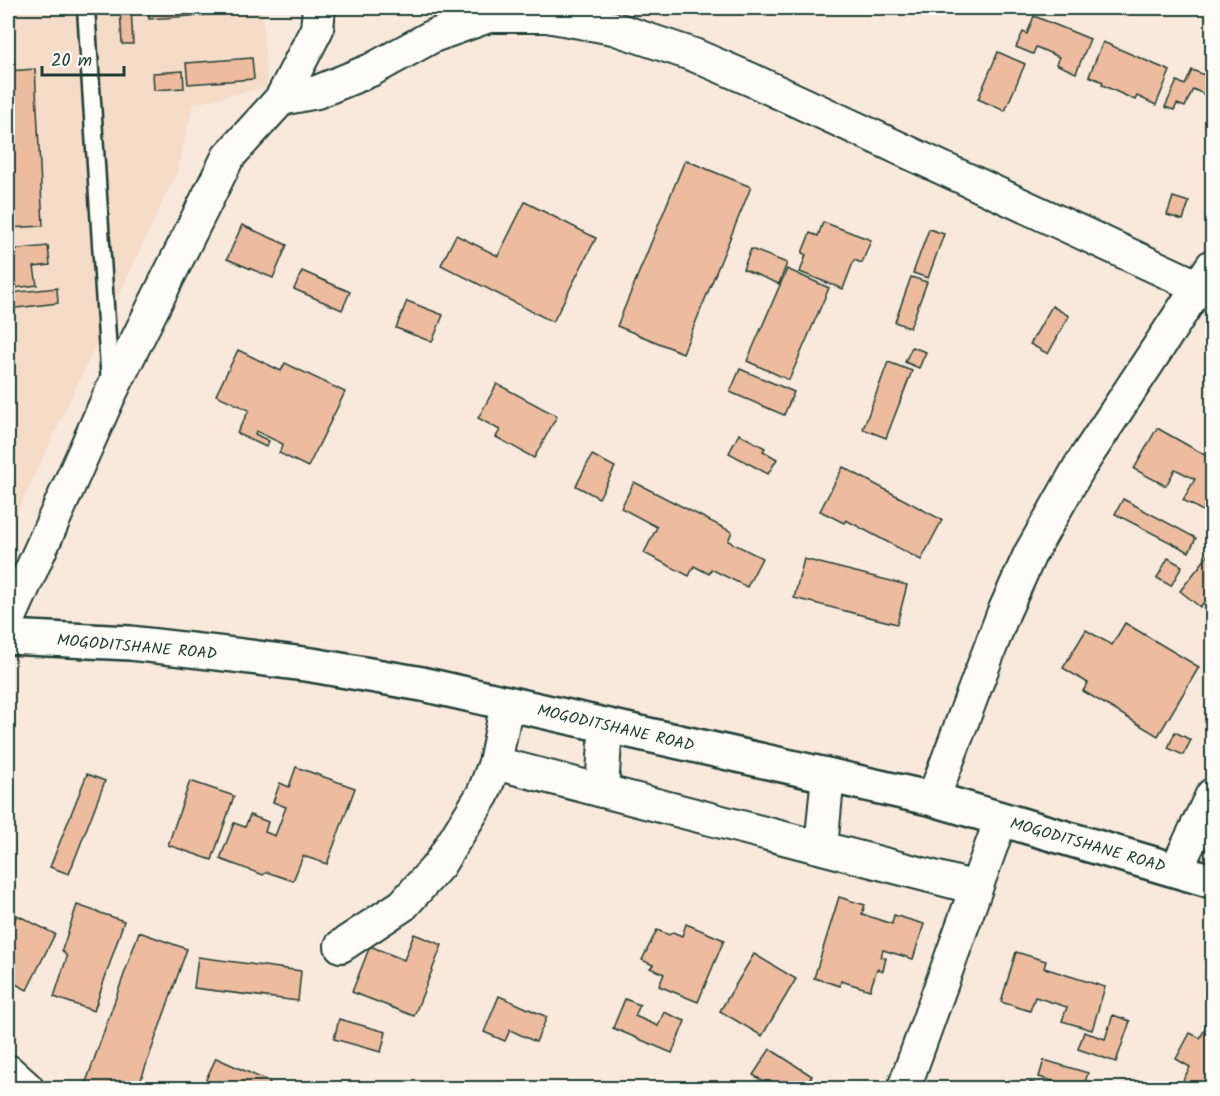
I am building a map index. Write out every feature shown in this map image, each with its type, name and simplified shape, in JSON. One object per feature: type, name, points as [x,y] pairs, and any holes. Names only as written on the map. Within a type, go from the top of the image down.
[{"type":"main road","name":"MOGODITSHANE ROAD","points":[[8,637],[130,643],[234,654],[422,684],[933,799],[1212,881]]},
{"type":"street","points":[[8,622],[110,394],[228,158],[281,99],[317,29],[319,8]]},
{"type":"street","points":[[458,8],[489,16],[547,16],[613,28],[694,55],[1206,277],[1080,466],[1030,554],[1003,614],[933,799]]},
{"type":"street","points":[[281,99],[317,92],[360,75],[432,36],[489,16]]},
{"type":"street","points":[[341,946],[402,905],[439,865],[483,794],[495,763],[507,703]]},
{"type":"street","points":[[602,791],[606,725]]},
{"type":"street","points":[[495,763],[976,888]]},
{"type":"street","points":[[821,848],[828,775]]},
{"type":"street","points":[[1176,870],[1212,795]]},
{"type":"street","points":[[904,1089],[1002,819]]},
{"type":"street","points":[[8,1071],[27,1089]]},
{"type":"lane","points":[[86,8],[110,394]]},
{"type":"shaded area","points":[[8,8],[262,8],[267,87],[193,104],[179,167],[8,533]]},
{"type":"building","points":[[120,8],[131,8],[133,44],[122,44]]},
{"type":"building","points":[[148,8],[234,8],[234,13],[149,19]]},
{"type":"building","points":[[1034,16],[1090,39],[1076,73],[1056,64],[1059,57],[1036,47],[1033,54],[1016,47],[1023,32],[1027,34]]},
{"type":"building","points":[[1103,42],[1170,71],[1156,105],[1137,96],[1135,100],[1102,85],[1103,82],[1089,76]]},
{"type":"building","points":[[998,52],[1025,64],[1005,111],[978,99]]},
{"type":"building","points":[[252,58],[254,79],[188,84],[186,63]]},
{"type":"building","points":[[35,69],[43,226],[8,228],[8,143],[10,143],[8,71]]},
{"type":"building","points":[[1192,70],[1207,76],[1206,79],[1212,82],[1212,98],[1193,89],[1185,107],[1177,104],[1174,110],[1165,107],[1177,81],[1185,85]]},
{"type":"building","points":[[183,71],[184,88],[154,90],[153,73]]},
{"type":"building","points":[[685,160],[751,187],[683,353],[617,326]]},
{"type":"building","points":[[1173,197],[1189,202],[1183,220],[1167,215]]},
{"type":"building","points":[[525,202],[596,238],[553,322],[441,265],[456,235],[498,256]]},
{"type":"building","points":[[823,222],[871,240],[862,263],[854,260],[843,289],[800,272],[806,255],[802,253],[810,233],[818,236]]},
{"type":"building","points":[[242,225],[287,245],[273,278],[227,259]]},
{"type":"building","points":[[929,229],[944,234],[928,278],[913,273]]},
{"type":"building","points":[[48,246],[50,265],[34,267],[37,285],[15,288],[11,250]]},
{"type":"building","points":[[751,249],[787,263],[779,284],[743,269]]},
{"type":"building","points":[[787,269],[829,288],[789,380],[747,361]]},
{"type":"building","points":[[302,271],[350,292],[342,310],[294,289]]},
{"type":"building","points":[[8,275],[10,293],[57,288],[58,303],[8,309]]},
{"type":"building","points":[[911,277],[927,282],[910,328],[895,322]]},
{"type":"building","points":[[407,301],[443,315],[432,342],[396,328]]},
{"type":"building","points":[[1052,306],[1069,316],[1048,354],[1030,344]]},
{"type":"building","points":[[912,347],[926,352],[919,368],[905,362]]},
{"type":"building","points":[[238,350],[281,371],[285,363],[345,392],[308,467],[279,453],[283,444],[256,431],[255,434],[269,441],[266,447],[237,433],[249,410],[216,395]]},
{"type":"building","points":[[888,362],[912,371],[886,438],[863,429]]},
{"type":"building","points":[[740,369],[794,392],[784,415],[730,392]]},
{"type":"building","points":[[497,384],[557,416],[534,458],[496,437],[500,430],[478,418]]},
{"type":"building","points":[[1157,428],[1212,459],[1212,506],[1208,514],[1183,500],[1195,479],[1175,469],[1166,486],[1134,469]]},
{"type":"building","points":[[739,434],[765,448],[763,451],[777,459],[768,474],[729,453]]},
{"type":"building","points":[[592,455],[615,467],[599,498],[576,486]]},
{"type":"building","points":[[843,467],[942,520],[921,560],[846,520],[844,523],[820,511]]},
{"type":"building","points":[[634,482],[732,532],[728,541],[762,558],[747,587],[711,569],[709,574],[694,566],[689,576],[644,553],[657,527],[621,508]]},
{"type":"building","points":[[1123,499],[1196,538],[1189,552],[1115,514]]},
{"type":"building","points":[[1210,553],[1212,556],[1212,611],[1203,603],[1200,607],[1180,591]]},
{"type":"building","points":[[1168,558],[1182,566],[1171,586],[1157,578]]},
{"type":"building","points":[[804,559],[907,585],[897,624],[794,598]]},
{"type":"building","points":[[1125,623],[1199,667],[1158,736],[1083,691],[1088,683],[1063,668],[1086,630],[1112,645]]},
{"type":"building","points":[[1175,732],[1191,740],[1183,755],[1168,748]]},
{"type":"building","points":[[296,767],[355,788],[327,864],[303,856],[293,881],[267,872],[263,875],[220,859],[234,823],[245,827],[250,815],[268,822],[265,832],[275,836],[286,807],[273,802],[280,783],[289,787]]},
{"type":"building","points":[[87,774],[105,781],[69,874],[50,867]]},
{"type":"building","points":[[190,781],[234,796],[212,860],[168,845]]},
{"type":"building","points":[[839,897],[865,905],[862,914],[892,924],[894,915],[924,924],[913,959],[883,950],[881,957],[886,958],[883,971],[877,969],[870,990],[841,981],[840,986],[814,978]]},
{"type":"building","points":[[77,905],[124,921],[94,1011],[54,997],[67,957],[62,950]]},
{"type":"building","points":[[17,915],[55,934],[27,990],[8,980],[8,934]]},
{"type":"building","points":[[686,924],[724,940],[698,1002],[659,986],[664,974],[650,968],[653,965],[642,960],[657,930],[669,935],[673,932],[682,936]]},
{"type":"building","points":[[139,932],[187,949],[138,1088],[84,1088]]},
{"type":"building","points":[[414,934],[442,945],[414,1016],[352,992],[370,946],[404,960]]},
{"type":"building","points":[[1016,952],[1046,961],[1044,968],[1105,987],[1092,1030],[1062,1021],[1067,1007],[1035,997],[1030,1011],[1001,1002]]},
{"type":"building","points":[[754,954],[796,979],[762,1036],[720,1011]]},
{"type":"building","points":[[198,957],[301,971],[298,1001],[194,988]]},
{"type":"building","points":[[499,996],[547,1017],[536,1042],[510,1030],[505,1041],[484,1032]]},
{"type":"building","points":[[625,999],[640,1005],[635,1016],[658,1026],[664,1012],[685,1021],[672,1053],[613,1028]]},
{"type":"building","points":[[1113,1015],[1130,1021],[1116,1062],[1078,1049],[1084,1032],[1105,1039]]},
{"type":"building","points":[[1211,1017],[1212,1088],[1189,1088],[1181,1084],[1190,1067],[1176,1059],[1190,1033],[1200,1038]]},
{"type":"building","points":[[339,1019],[386,1032],[381,1052],[334,1039]]},
{"type":"building","points":[[770,1049],[812,1076],[804,1088],[774,1088],[753,1075]]},
{"type":"building","points":[[216,1058],[270,1082],[267,1088],[202,1088]]},
{"type":"building","points":[[1044,1060],[1088,1073],[1083,1088],[1039,1077]]},
{"type":"building","points":[[1030,1082],[1049,1088],[1027,1088]]}]
